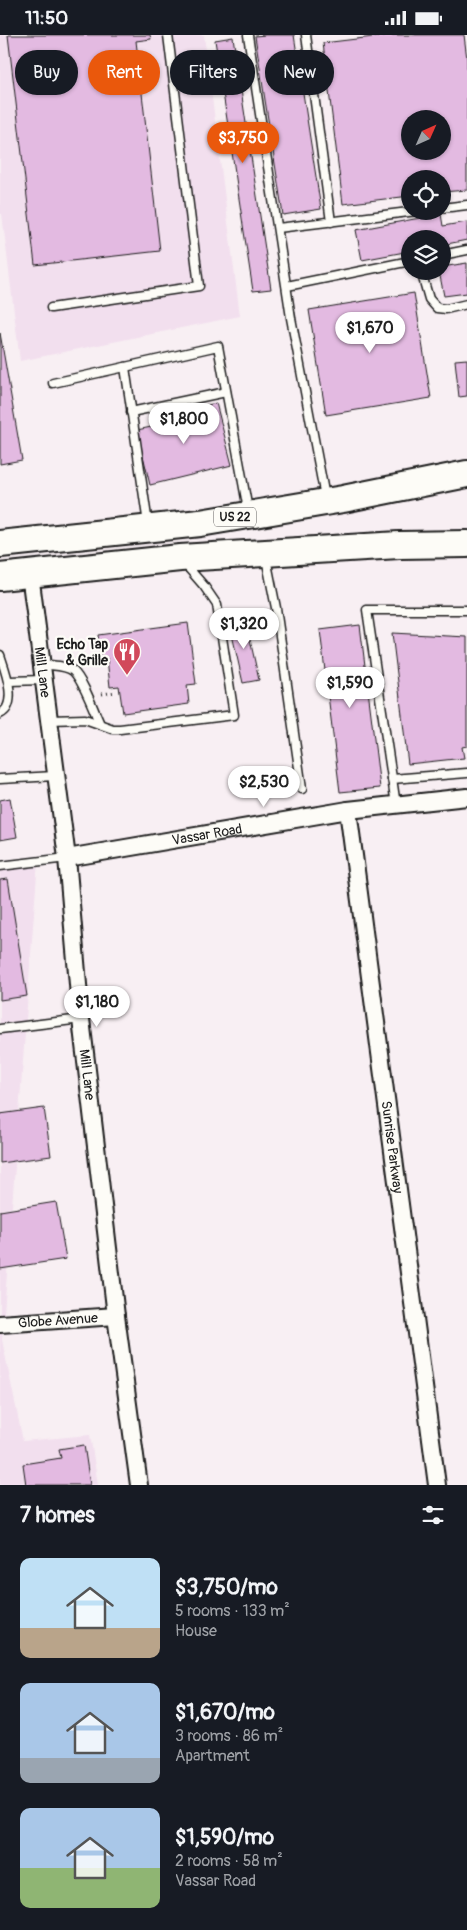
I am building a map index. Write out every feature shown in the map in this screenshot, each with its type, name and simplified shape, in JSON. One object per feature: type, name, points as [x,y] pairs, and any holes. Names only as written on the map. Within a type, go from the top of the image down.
[{"type":"highway","name":"US 22","points":[[0,544],[200,523],[467,474]]},
{"type":"highway","points":[[0,577],[180,558],[399,545],[467,544]]},
{"type":"street","name":"Mill Lane","points":[[30,574],[67,858],[80,1019],[116,1316],[139,1485]]},
{"type":"street","name":"Vassar Road","points":[[67,858],[348,810],[467,797]]},
{"type":"street","name":"Sunrise Parkway","points":[[348,810],[437,1485]]},
{"type":"street","name":"Globe Avenue","points":[[0,1324],[116,1316]]},
{"type":"lane","points":[[51,308],[199,286],[168,35]]},
{"type":"lane","points":[[248,35],[291,318],[326,501]]},
{"type":"lane","points":[[306,35],[331,222]]},
{"type":"lane","points":[[451,207],[467,205]]},
{"type":"lane","points":[[278,228],[401,213]]},
{"type":"lane","points":[[451,253],[467,250]]},
{"type":"lane","points":[[287,286],[401,263]]},
{"type":"lane","points":[[424,280],[430,299],[437,308],[446,309],[467,304]]},
{"type":"lane","points":[[53,383],[218,346],[249,514]]},
{"type":"lane","points":[[124,367],[148,528]]},
{"type":"lane","points":[[131,412],[226,392]]},
{"type":"lane","points":[[265,553],[276,608],[302,789]]},
{"type":"lane","points":[[49,720],[85,719],[113,729],[120,729],[234,715],[217,605],[204,585],[180,558]]},
{"type":"lane","points":[[396,805],[367,610],[467,610]]},
{"type":"lane","points":[[0,655],[9,681],[9,705],[7,710],[0,714]]},
{"type":"lane","points":[[9,681],[66,668],[73,671],[87,695],[100,724]]},
{"type":"lane","points":[[392,779],[467,773]]},
{"type":"lane","points":[[0,779],[55,776]]},
{"type":"lane","points":[[0,866],[67,858]]},
{"type":"lane","points":[[0,1029],[80,1019]]},
{"type":"shaded area","points":[[0,35],[204,35],[206,50],[170,50],[170,95],[212,95],[240,316],[20,361],[2,214],[0,214]]},
{"type":"shaded area","points":[[38,860],[2,1340],[23,1441],[90,1435],[98,1485],[0,1485],[0,864]]},
{"type":"building","points":[[8,35],[150,35],[151,39],[136,41],[137,50],[88,50],[88,95],[142,95],[160,251],[35,265],[15,95],[78,95],[78,50],[15,50],[15,95]]},
{"type":"building","points":[[294,35],[296,50],[265,50],[265,95],[303,95],[321,209],[283,215],[255,36]]},
{"type":"building","points":[[390,35],[464,35],[467,59],[467,190],[451,191],[451,170],[401,170],[401,197],[343,204],[329,95],[334,95],[334,50],[324,50],[323,43]]},
{"type":"building","points":[[233,37],[235,50],[217,50],[215,40]]},
{"type":"building","points":[[223,95],[242,95],[271,289],[253,291]]},
{"type":"building","points":[[409,220],[442,220],[443,226],[467,222],[467,240],[451,243],[451,230],[401,230],[401,253],[362,260],[356,230]]},
{"type":"building","points":[[467,263],[467,293],[444,296],[441,280],[451,280],[451,266]]},
{"type":"building","points":[[414,293],[431,398],[326,415],[309,310]]},
{"type":"building","points":[[0,333],[22,460],[0,464]]},
{"type":"building","points":[[467,359],[467,396],[459,397],[455,360]]},
{"type":"building","points":[[216,403],[232,465],[150,485],[137,430],[156,426],[154,418]]},
{"type":"building","points":[[245,617],[259,680],[243,683],[229,621]]},
{"type":"building","points":[[188,623],[196,684],[187,685],[189,704],[123,713],[119,686],[110,687],[107,658],[101,659],[98,635]]},
{"type":"building","points":[[360,625],[380,788],[340,792],[320,630]]},
{"type":"building","points":[[392,633],[467,637],[467,746],[462,747],[464,758],[408,764]]},
{"type":"building","points":[[10,798],[17,837],[0,840],[0,800]]},
{"type":"building","points":[[8,879],[27,996],[0,1000],[0,880]]},
{"type":"building","points":[[44,1108],[51,1156],[0,1163],[0,1114]]},
{"type":"building","points":[[56,1202],[66,1259],[0,1269],[0,1211]]},
{"type":"building","points":[[84,1445],[90,1485],[26,1485],[23,1464],[61,1458],[59,1449]]},
{"type":"place","name":"Echo Tap & Grille","points":[[127,676]]}]
